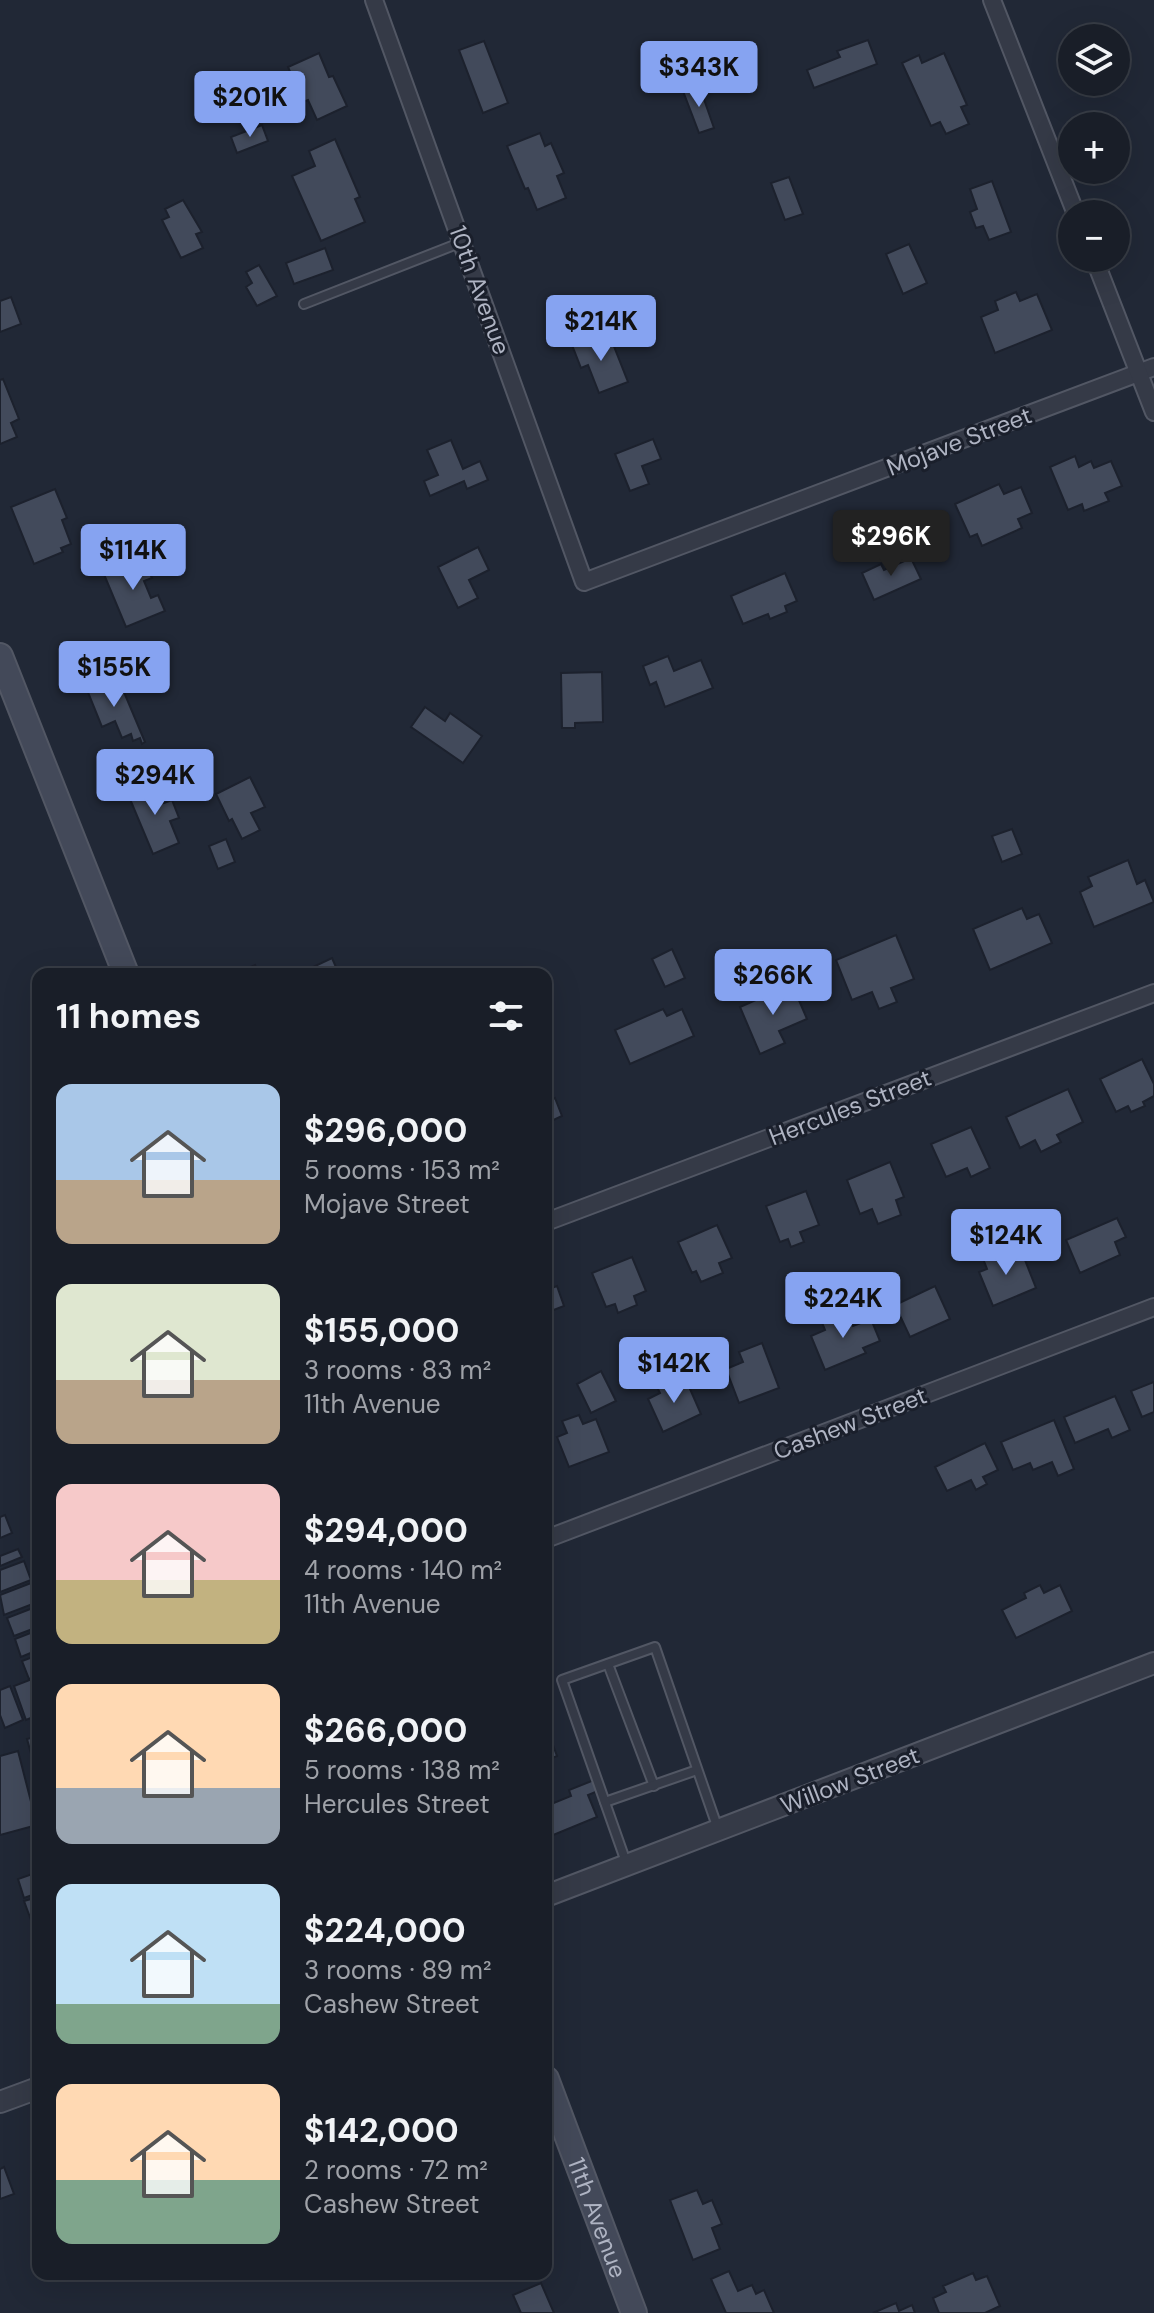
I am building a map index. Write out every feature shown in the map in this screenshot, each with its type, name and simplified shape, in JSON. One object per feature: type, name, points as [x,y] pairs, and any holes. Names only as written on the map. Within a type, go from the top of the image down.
[{"type":"main road","points":[[0,656],[124,968]]},
{"type":"main road","name":"11th Avenue","points":[[552,2095],[634,2313]]},
{"type":"street","name":"10th Avenue","points":[[374,0],[584,582]]},
{"type":"street","points":[[992,0],[1071,200]]},
{"type":"street","points":[[1100,272],[1146,370],[1154,412]]},
{"type":"street","name":"Mojave Street","points":[[584,582],[1146,370]]},
{"type":"street","name":"Hercules Street","points":[[552,1220],[1154,993]]},
{"type":"street","name":"Cashew Street","points":[[552,1537],[1154,1307]]},
{"type":"street","name":"Willow Street","points":[[552,1894],[1154,1663]]},
{"type":"street","points":[[0,2102],[32,2090]]},
{"type":"lane","points":[[304,304],[462,242]]},
{"type":"lane","points":[[627,1866],[562,1680],[655,1647],[719,1830]]},
{"type":"lane","points":[[608,1664],[654,1786]]},
{"type":"lane","points":[[605,1802],[697,1770]]},
{"type":"building","points":[[868,40],[877,64],[814,88],[807,70],[840,57],[837,51]]},
{"type":"building","points":[[484,41],[508,103],[483,113],[459,50]]},
{"type":"building","points":[[319,53],[347,106],[317,120],[308,100],[303,102],[288,67]]},
{"type":"building","points":[[944,53],[967,105],[961,107],[969,124],[946,134],[940,122],[931,126],[902,63],[919,55],[922,63]]},
{"type":"building","points":[[699,85],[714,128],[699,133],[683,91]]},
{"type":"building","points":[[262,125],[268,141],[237,153],[231,137]]},
{"type":"building","points":[[540,133],[545,146],[551,143],[564,173],[557,176],[566,198],[537,210],[507,146]]},
{"type":"building","points":[[335,139],[360,197],[355,199],[365,222],[321,241],[292,176],[315,166],[309,151]]},
{"type":"building","points":[[789,177],[803,214],[785,220],[771,183]]},
{"type":"building","points":[[992,181],[1011,232],[989,240],[983,226],[976,228],[970,212],[977,209],[970,189]]},
{"type":"building","points":[[183,200],[202,232],[196,234],[203,248],[181,258],[162,220],[169,217],[165,209]]},
{"type":"building","points":[[909,244],[927,283],[903,294],[886,254]]},
{"type":"building","points":[[325,248],[333,270],[294,284],[286,263]]},
{"type":"building","points":[[259,265],[277,296],[257,306],[246,287],[252,283],[246,272]]},
{"type":"building","points":[[1016,292],[1020,301],[1037,294],[1052,330],[995,353],[981,317],[998,310],[995,301]]},
{"type":"building","points":[[11,297],[21,324],[0,332],[0,301]]},
{"type":"building","points":[[600,333],[606,347],[613,344],[628,382],[599,393],[588,365],[581,368],[572,345]]},
{"type":"building","points":[[3,379],[19,419],[11,423],[17,437],[0,444],[0,380]]},
{"type":"building","points":[[653,439],[661,459],[642,466],[649,484],[630,491],[615,454]]},
{"type":"building","points":[[451,440],[463,469],[480,461],[488,480],[467,489],[464,481],[430,496],[424,481],[438,475],[427,450]]},
{"type":"building","points":[[1075,456],[1079,467],[1091,461],[1094,468],[1111,461],[1122,486],[1105,493],[1109,501],[1084,511],[1082,504],[1068,510],[1050,467]]},
{"type":"building","points":[[999,484],[1004,494],[1021,487],[1032,513],[1018,519],[1022,528],[982,546],[977,534],[970,537],[955,504]]},
{"type":"building","points":[[55,489],[67,518],[62,520],[71,544],[61,548],[63,552],[34,564],[11,507]]},
{"type":"building","points":[[478,547],[489,570],[469,580],[478,598],[458,608],[438,567]]},
{"type":"building","points":[[142,556],[152,578],[144,581],[151,598],[158,595],[165,611],[126,627],[103,572]]},
{"type":"building","points":[[911,558],[921,579],[874,600],[862,573],[881,564],[884,570]]},
{"type":"building","points":[[785,573],[797,601],[785,606],[787,612],[770,619],[768,614],[743,624],[731,596]]},
{"type":"building","points":[[668,656],[674,671],[701,660],[713,688],[665,707],[656,682],[650,685],[643,666]]},
{"type":"building","points":[[602,672],[603,722],[575,723],[575,728],[562,728],[561,673]]},
{"type":"building","points":[[102,677],[108,690],[121,685],[145,742],[142,744],[140,738],[133,741],[131,734],[122,738],[115,721],[102,727],[85,685]]},
{"type":"building","points":[[425,707],[445,721],[450,713],[482,736],[463,763],[411,727]]},
{"type":"building","points":[[250,777],[265,807],[251,813],[260,830],[242,839],[216,794]]},
{"type":"building","points":[[154,781],[164,803],[172,800],[179,818],[170,821],[179,843],[153,854],[127,792]]},
{"type":"building","points":[[1012,829],[1022,854],[1002,862],[992,836]]},
{"type":"building","points":[[226,839],[235,862],[218,869],[209,846]]},
{"type":"building","points":[[1128,860],[1137,884],[1145,880],[1154,902],[1094,927],[1080,892],[1092,886],[1088,877]]},
{"type":"building","points":[[1022,908],[1027,919],[1039,914],[1052,943],[990,970],[973,929]]},
{"type":"building","points":[[896,935],[914,979],[891,988],[897,1002],[879,1009],[872,992],[852,1000],[836,960]]},
{"type":"building","points":[[672,949],[685,978],[665,987],[652,959]]},
{"type":"building","points":[[332,958],[336,968],[313,968]]},
{"type":"building","points":[[792,984],[807,1019],[779,1031],[785,1043],[760,1054],[740,1007]]},
{"type":"building","points":[[663,1009],[667,1016],[682,1009],[694,1036],[630,1064],[615,1030]]},
{"type":"building","points":[[1142,1059],[1154,1084],[1154,1096],[1143,1102],[1145,1106],[1131,1112],[1128,1106],[1116,1112],[1100,1079]]},
{"type":"building","points":[[1068,1089],[1083,1122],[1057,1135],[1061,1142],[1041,1152],[1035,1140],[1020,1148],[1006,1117]]},
{"type":"building","points":[[555,1098],[562,1116],[552,1121],[552,1099]]},
{"type":"building","points":[[971,1127],[990,1168],[971,1177],[967,1168],[946,1177],[931,1144]]},
{"type":"building","points":[[890,1162],[904,1197],[896,1200],[901,1215],[878,1224],[872,1209],[860,1214],[847,1180]]},
{"type":"building","points":[[806,1191],[819,1225],[800,1232],[804,1242],[791,1247],[788,1239],[780,1242],[766,1206]]},
{"type":"building","points":[[1117,1218],[1126,1237],[1115,1242],[1120,1255],[1080,1273],[1066,1240]]},
{"type":"building","points":[[717,1225],[732,1258],[719,1263],[723,1273],[701,1282],[696,1271],[692,1273],[678,1242]]},
{"type":"building","points":[[1002,1248],[1007,1261],[1023,1255],[1036,1288],[993,1306],[979,1272],[987,1269],[982,1256]]},
{"type":"building","points":[[632,1257],[646,1291],[634,1296],[637,1305],[618,1313],[615,1304],[606,1307],[592,1273]]},
{"type":"building","points":[[557,1286],[564,1306],[552,1311],[552,1288]]},
{"type":"building","points":[[935,1286],[950,1319],[910,1337],[895,1305]]},
{"type":"building","points":[[846,1310],[853,1326],[871,1319],[880,1341],[863,1348],[866,1353],[825,1370],[811,1336],[825,1330],[821,1320]]},
{"type":"building","points":[[762,1343],[779,1388],[739,1403],[726,1369],[743,1362],[739,1352]]},
{"type":"building","points":[[601,1371],[616,1401],[591,1413],[577,1384]]},
{"type":"building","points":[[670,1378],[674,1388],[687,1382],[701,1414],[663,1432],[648,1399],[660,1393],[656,1385]]},
{"type":"building","points":[[1154,1382],[1154,1412],[1142,1417],[1131,1391]]},
{"type":"building","points":[[1115,1396],[1130,1430],[1112,1438],[1108,1429],[1075,1443],[1064,1417]]},
{"type":"building","points":[[579,1415],[583,1424],[596,1419],[609,1452],[569,1467],[557,1437],[567,1433],[562,1421]]},
{"type":"building","points":[[1054,1420],[1074,1469],[1058,1476],[1052,1462],[1033,1470],[1030,1463],[1013,1470],[1001,1442]]},
{"type":"building","points":[[985,1443],[998,1470],[983,1477],[987,1484],[976,1490],[971,1480],[947,1491],[935,1467]]},
{"type":"building","points":[[5,1515],[12,1533],[0,1538],[0,1517]]},
{"type":"building","points":[[18,1549],[22,1557],[0,1566],[0,1556]]},
{"type":"building","points":[[24,1561],[31,1580],[0,1592],[0,1570]]},
{"type":"building","points":[[31,1583],[32,1604],[4,1615],[0,1595]]},
{"type":"building","points":[[1040,1585],[1044,1593],[1060,1585],[1072,1611],[1016,1638],[1002,1610],[1026,1598],[1024,1593]]},
{"type":"building","points":[[32,1608],[32,1629],[14,1636],[7,1618]]},
{"type":"building","points":[[32,1632],[32,1652],[21,1657],[15,1639]]},
{"type":"building","points":[[32,1657],[32,1678],[29,1679],[22,1661]]},
{"type":"building","points":[[32,1679],[32,1718],[26,1720],[14,1686]]},
{"type":"building","points":[[10,1686],[23,1720],[5,1728],[0,1715],[0,1690]]},
{"type":"building","points":[[32,1738],[32,1757],[27,1739]]},
{"type":"building","points":[[18,1751],[32,1806],[32,1826],[0,1835],[0,1756]]},
{"type":"building","points":[[594,1780],[598,1791],[588,1795],[597,1817],[552,1836],[552,1804],[571,1796],[569,1790]]},
{"type":"building","points":[[32,1874],[32,1895],[24,1898],[18,1879]]},
{"type":"building","points":[[32,1899],[31,1920],[24,1901]]},
{"type":"building","points":[[4,2167],[14,2194],[0,2199],[0,2169]]},
{"type":"building","points":[[697,2190],[703,2204],[712,2200],[722,2224],[712,2228],[720,2249],[693,2260],[670,2200]]},
{"type":"building","points":[[729,2271],[738,2291],[752,2285],[756,2294],[764,2290],[774,2313],[726,2313],[711,2279]]},
{"type":"building","points":[[973,2273],[976,2280],[987,2276],[1000,2306],[985,2313],[939,2313],[933,2298],[946,2292],[943,2286]]},
{"type":"building","points":[[541,2283],[554,2313],[521,2313],[513,2295]]},
{"type":"building","points":[[896,2303],[899,2311],[912,2305],[915,2313],[873,2313]]}]
